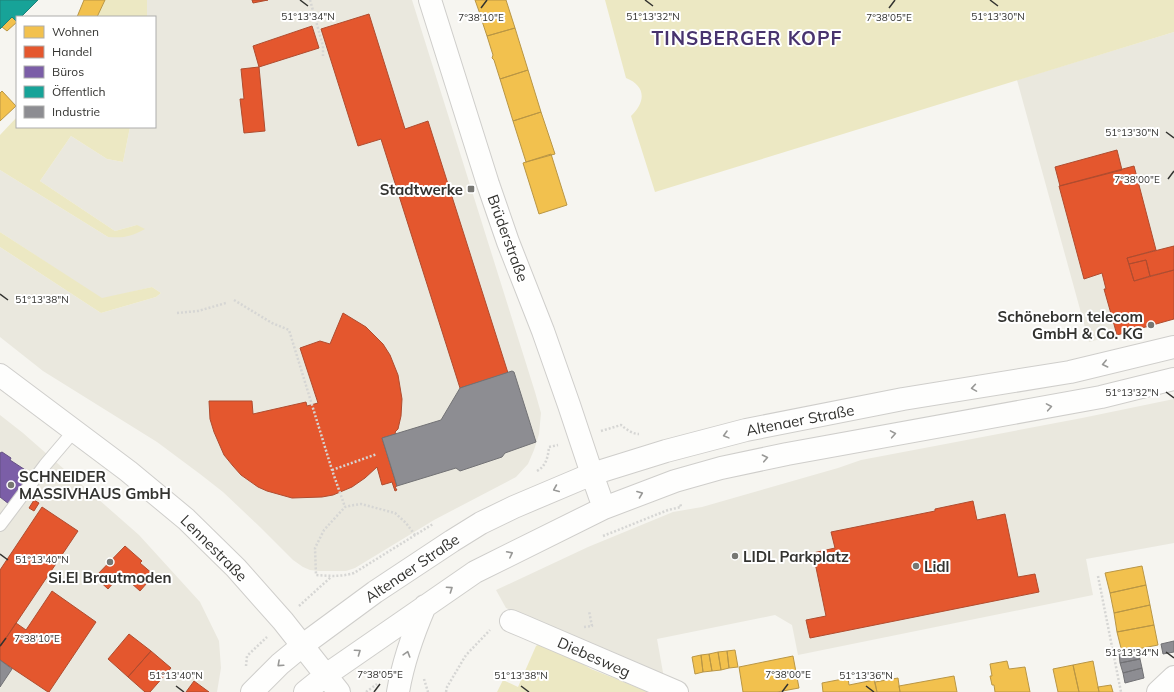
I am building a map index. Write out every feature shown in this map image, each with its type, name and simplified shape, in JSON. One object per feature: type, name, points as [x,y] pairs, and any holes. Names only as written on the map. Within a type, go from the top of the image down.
[{"type":"main road","name":"Brüderstraße","points":[[430,0],[488,184],[508,242],[543,331],[592,474]]},
{"type":"main road","name":"Altenaer Straße","points":[[252,692],[280,664],[303,645],[375,592],[452,541],[481,523],[592,474],[746,430],[903,399],[1070,372],[1174,347]]},
{"type":"main road","points":[[1070,372],[1078,402]]},
{"type":"main road","name":"Lennestraße","points":[[0,375],[128,471],[186,519],[236,568],[283,621],[339,692]]},
{"type":"main road","name":"Altenaer Straße","points":[[305,692],[326,674],[475,572],[604,508],[675,481],[721,468],[819,447],[1101,398],[1174,379]]},
{"type":"main road","points":[[1012,381],[1020,412]]},
{"type":"main road","points":[[592,474],[604,508]]},
{"type":"main road","points":[[398,692],[401,672],[409,646],[425,606]]},
{"type":"main road","name":"Diebesweg","points":[[511,621],[677,692]]},
{"type":"main road","points":[[1158,692],[1174,677]]},
{"type":"lane","points":[[0,525],[45,465],[74,431]]},
{"type":"path","points":[[310,0],[323,46],[323,56]]},
{"type":"path","points":[[234,300],[272,323],[289,330],[332,470],[345,507]]},
{"type":"path","points":[[177,313],[198,311],[226,302]]},
{"type":"path","points":[[332,470],[377,454]]},
{"type":"path","points":[[316,575],[315,548],[324,530],[345,507],[361,504],[395,513],[406,523],[415,535]]},
{"type":"path","points":[[597,538],[668,510],[681,507]]},
{"type":"path","points":[[1098,576],[1120,692]]},
{"type":"path","points":[[446,692],[447,687],[466,654],[501,619],[511,621]]},
{"type":"shaded area","points":[[105,0],[147,0],[147,16],[97,16]]},
{"type":"shaded area","points":[[147,0],[412,0],[541,413],[539,434],[534,450],[528,464],[516,477],[434,520],[355,568],[346,571],[310,570],[293,560],[223,492],[200,474],[157,442],[43,371],[0,337],[0,247],[101,313],[156,297],[161,293],[152,287],[102,299],[0,232],[0,170],[108,237],[137,225],[115,231],[40,181],[71,136],[107,159],[123,162],[130,128],[156,128],[156,16],[147,16]]},
{"type":"shaded area","points":[[605,0],[1174,0],[1174,32],[655,192],[631,116],[636,111],[642,95],[637,85],[633,81],[626,78]]},
{"type":"shaded area","points":[[1174,32],[1174,319],[1089,342],[1017,80]]},
{"type":"shaded area","points":[[16,118],[16,128],[130,128],[123,162],[107,159],[71,136],[40,181],[115,231],[137,225],[145,229],[127,236],[108,237],[0,170],[0,135]]},
{"type":"shaded area","points":[[0,232],[102,298],[152,287],[161,293],[156,297],[101,313],[0,247]]},
{"type":"shaded area","points":[[1174,399],[1174,543],[1086,559],[1093,595],[798,655],[792,625],[775,615],[657,639],[664,678],[506,608],[496,590],[588,547],[673,512],[702,507],[861,460]]},
{"type":"shaded area","points":[[0,415],[23,433],[139,535],[200,602],[219,641],[221,668],[217,692],[0,692]]},
{"type":"shaded area","points":[[539,644],[561,651],[591,669],[649,692],[497,692],[503,680],[518,687],[536,646]]},
{"type":"building: Wohnen","points":[[84,0],[105,0],[97,16],[77,16]]},
{"type":"building: Wohnen","points":[[475,0],[506,0],[515,28],[487,36],[479,16],[480,14]]},
{"type":"building: Wohnen","points":[[12,17],[16,21],[16,23],[7,31],[2,27]]},
{"type":"building: Wohnen","points":[[515,28],[528,70],[500,79],[492,58],[493,55],[487,36]]},
{"type":"building: Wohnen","points":[[528,70],[541,112],[513,121],[500,79]]},
{"type":"building: Wohnen","points":[[2,91],[16,106],[0,121],[0,93]]},
{"type":"building: Wohnen","points":[[541,112],[555,154],[526,162],[513,121]]},
{"type":"building: Wohnen","points":[[551,154],[567,205],[539,214],[523,163]]},
{"type":"building: Wohnen","points":[[1142,566],[1146,585],[1110,593],[1105,573]]},
{"type":"building: Wohnen","points":[[1146,585],[1150,605],[1114,613],[1110,593]]},
{"type":"building: Wohnen","points":[[1150,605],[1154,625],[1117,632],[1114,613]]},
{"type":"building: Wohnen","points":[[1154,625],[1158,645],[1122,652],[1117,632]]},
{"type":"building: Wohnen","points":[[735,650],[738,667],[729,668],[727,651]]},
{"type":"building: Wohnen","points":[[727,651],[729,668],[721,670],[718,652]]},
{"type":"building: Wohnen","points":[[718,652],[721,670],[712,671],[709,654]]},
{"type":"building: Wohnen","points":[[709,654],[712,671],[703,672],[701,655]]},
{"type":"building: Wohnen","points":[[701,655],[703,672],[695,674],[692,657]]},
{"type":"building: Wohnen","points":[[793,656],[799,688],[777,692],[743,692],[739,667]]},
{"type":"building: Wohnen","points":[[1007,661],[1009,669],[1025,667],[1030,692],[995,692],[990,676],[992,676],[990,664]]},
{"type":"building: Wohnen","points":[[1093,661],[1099,692],[1079,692],[1073,665]]},
{"type":"building: Wohnen","points":[[1073,665],[1079,692],[1058,692],[1053,669]]},
{"type":"building: Wohnen","points":[[954,676],[957,692],[900,692],[899,686]]},
{"type":"building: Wohnen","points":[[848,678],[849,685],[874,680],[877,692],[823,692],[822,683]]},
{"type":"building: Wohnen","points":[[898,678],[900,692],[877,692],[875,682]]},
{"type":"building: Wohnen","points":[[1111,685],[1113,692],[1099,692],[1098,687]]},
{"type":"building: Handel","points":[[252,0],[268,0],[253,3]]},
{"type":"building: Handel","points":[[369,14],[405,129],[428,121],[508,373],[460,388],[381,139],[358,146],[321,29]]},
{"type":"building: Handel","points":[[312,26],[319,48],[259,67],[253,46]]},
{"type":"building: Handel","points":[[259,67],[265,131],[244,133],[240,99],[244,99],[241,69]]},
{"type":"building: Handel","points":[[1117,150],[1122,170],[1060,186],[1055,167]]},
{"type":"building: Handel","points":[[1134,166],[1156,250],[1127,258],[1134,281],[1174,270],[1174,319],[1117,335],[1104,289],[1106,289],[1102,273],[1084,279],[1059,186]]},
{"type":"building: Handel","points":[[1174,246],[1174,270],[1150,276],[1146,260],[1129,264],[1127,258]]},
{"type":"building: Handel","points":[[1146,260],[1150,276],[1134,281],[1129,264]]},
{"type":"building: Handel","points":[[343,313],[366,327],[383,344],[390,355],[398,375],[402,399],[401,416],[398,429],[395,432],[396,434],[382,438],[397,490],[395,491],[392,482],[382,485],[377,467],[352,487],[333,495],[322,497],[292,498],[258,487],[241,475],[224,455],[210,419],[209,401],[252,401],[253,414],[306,402],[307,406],[318,403],[300,348],[320,341],[330,344]]},
{"type":"building: Handel","points":[[34,500],[39,503],[34,511],[29,508]]},
{"type":"building: Handel","name":"Lidl","points":[[973,501],[977,520],[1005,514],[1018,577],[1035,574],[1039,592],[810,638],[806,620],[826,616],[813,553],[835,548],[831,532],[935,511],[935,509]]},
{"type":"building: Handel","points":[[42,507],[78,531],[0,647],[0,570]]},
{"type":"building: Handel","points":[[125,546],[142,561],[140,563],[154,575],[140,591],[121,574],[108,589],[95,577]]},
{"type":"building: Handel","points":[[52,591],[96,622],[48,692],[0,660],[0,647],[16,623],[26,630]]},
{"type":"building: Handel","points":[[129,634],[151,651],[128,677],[108,659]]},
{"type":"building: Handel","points":[[151,651],[171,668],[150,692],[145,692],[128,677]]},
{"type":"building: Handel","points":[[194,681],[209,692],[186,692]]},
{"type":"building: Büros","name":"SCHNEIDER MASSIVHAUS GmbH","points":[[2,452],[11,458],[10,460],[30,473],[9,504],[0,497],[0,453]]},
{"type":"building: Öffentlich","points":[[0,0],[38,0],[22,16],[16,16],[16,21],[12,17],[0,29]]},
{"type":"building: Industrie","points":[[512,371],[514,372],[536,442],[505,453],[502,457],[460,471],[456,468],[397,486],[382,438],[441,420],[460,388]]},
{"type":"building: Industrie","points":[[1174,641],[1174,652],[1163,654],[1161,644]]},
{"type":"building: Industrie","points":[[1138,649],[1140,659],[1120,663],[1119,653]]},
{"type":"building: Industrie","points":[[1140,659],[1142,668],[1123,673],[1120,663]]},
{"type":"building: Industrie","points":[[0,660],[12,669],[0,687]]},
{"type":"building: Industrie","points":[[1142,668],[1144,678],[1125,683],[1123,673]]},
{"type":"place","name":"Stadtwerke","points":[[471,189]]},
{"type":"place","name":"Schöneborn telecom GmbH & Co. KG","points":[[1151,325]]},
{"type":"place","name":"SCHNEIDER MASSIVHAUS GmbH","points":[[11,485]]},
{"type":"place","name":"LIDL Parkplatz","points":[[735,556]]},
{"type":"place","name":"Si.El Brautmoden","points":[[110,562]]},
{"type":"place","name":"Lidl","points":[[916,566]]},
{"type":"district","name":"TINSBERGER KOPF","points":[[747,38]]}]
